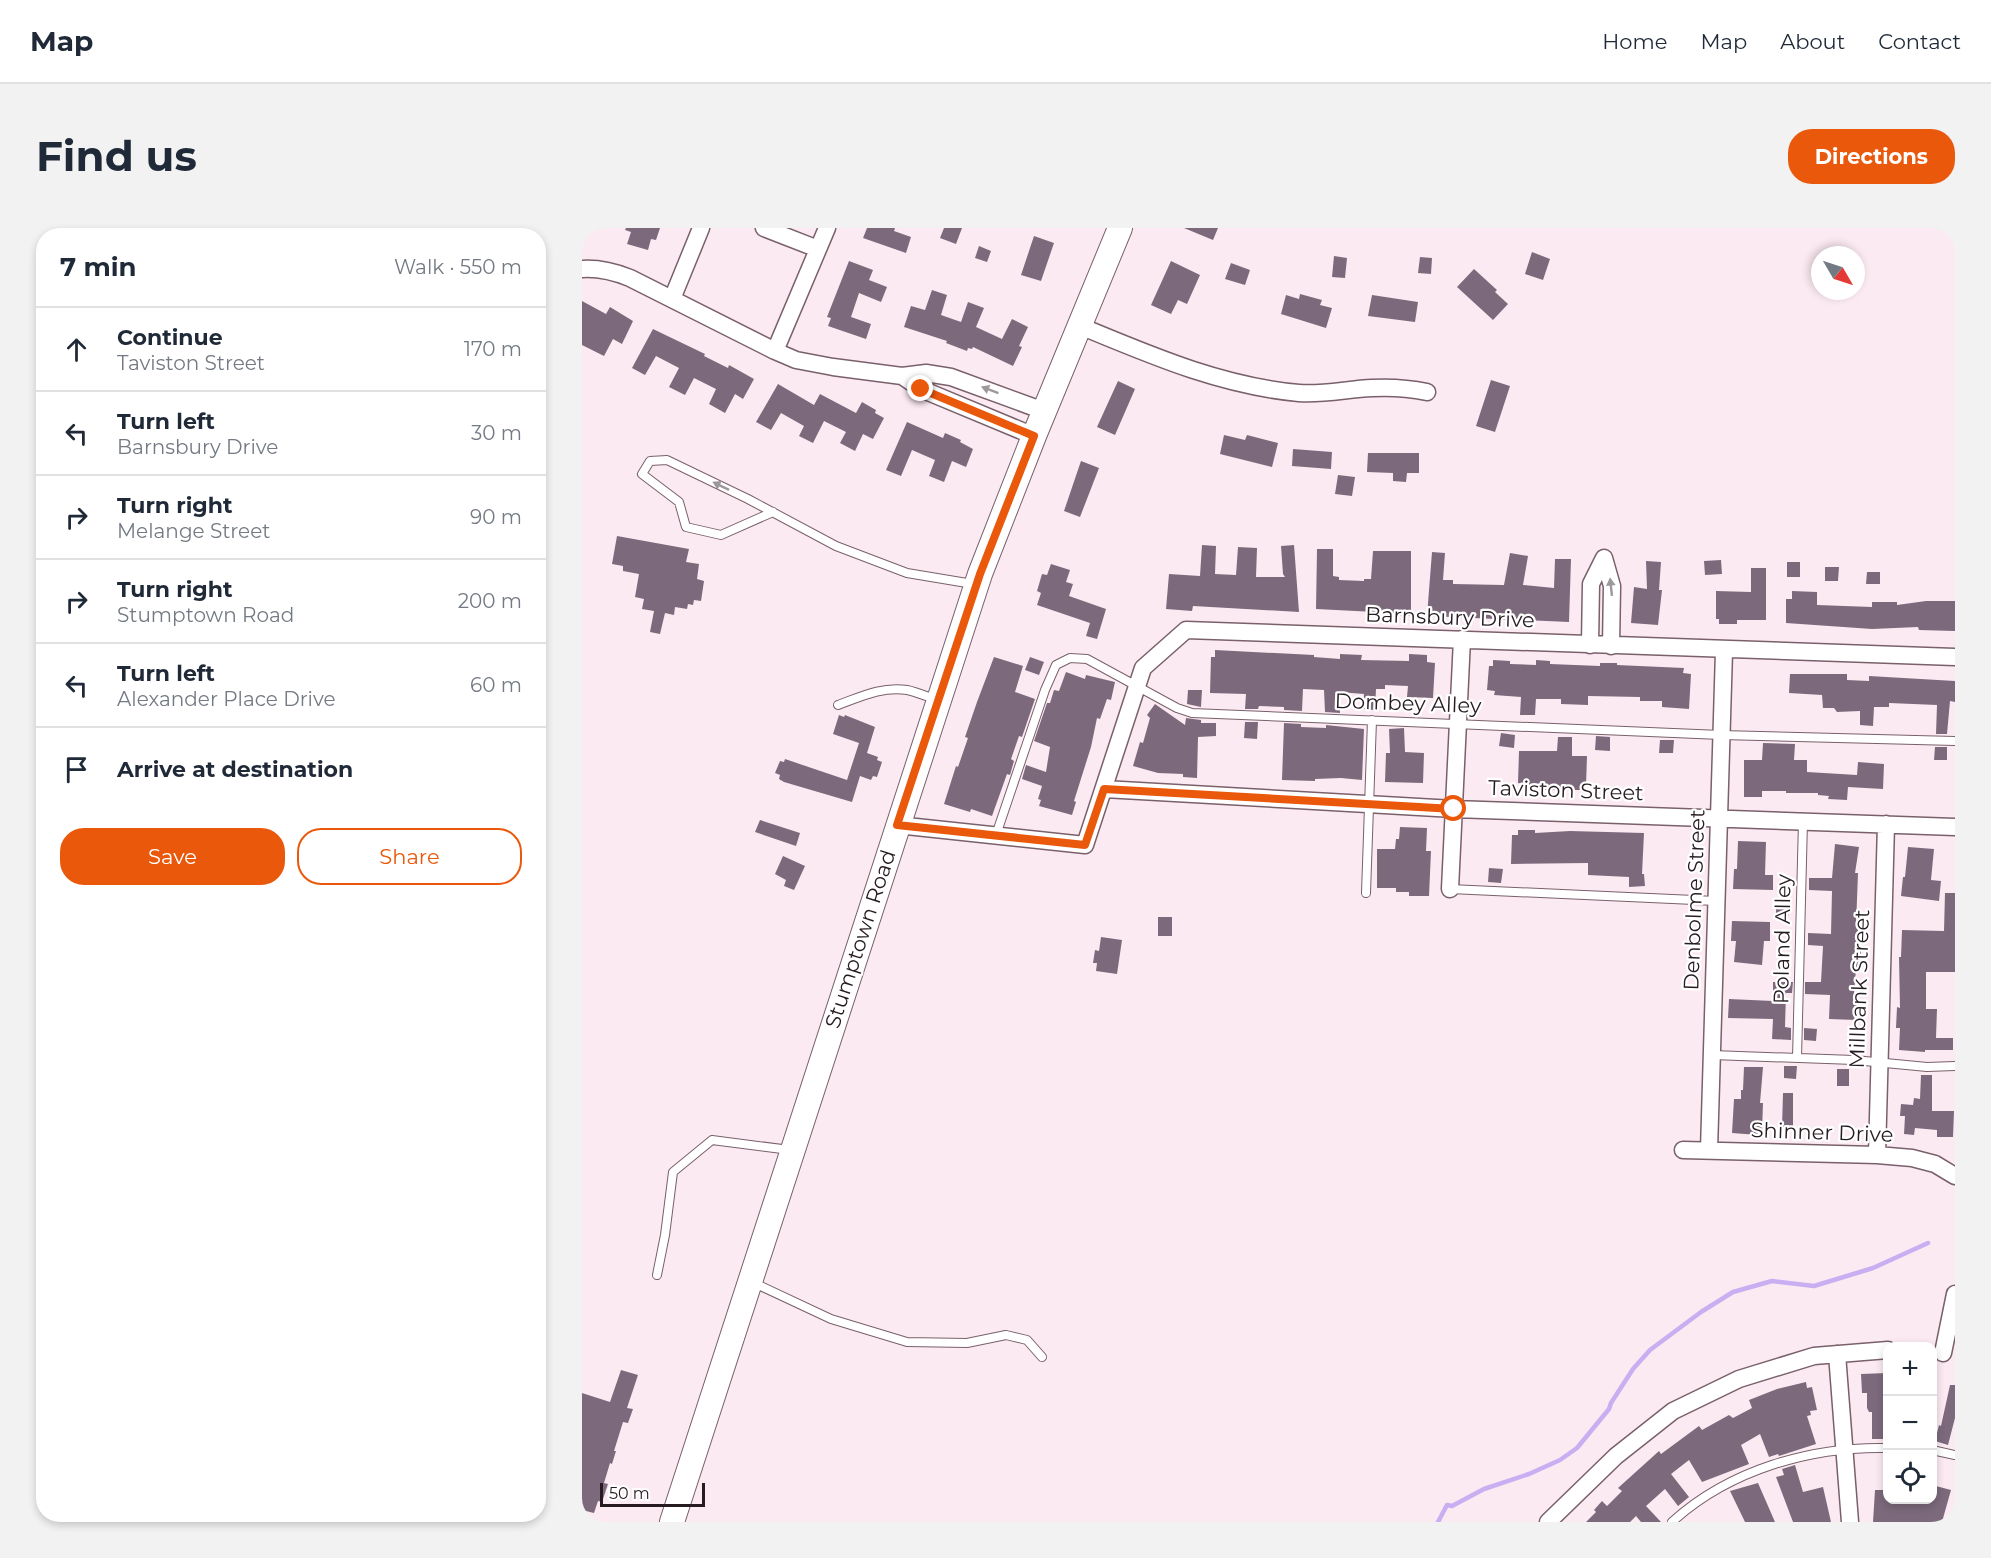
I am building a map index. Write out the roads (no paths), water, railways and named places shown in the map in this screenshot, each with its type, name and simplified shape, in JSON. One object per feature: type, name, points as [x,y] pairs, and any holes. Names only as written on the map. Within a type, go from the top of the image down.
[{"type":"street","points":[[672,299],[701,228]]},
{"type":"street","points":[[765,228],[818,249]]},
{"type":"street","points":[[776,351],[827,228]]},
{"type":"street","name":"Stumptown Road","points":[[672,1522],[977,584],[1044,411],[1120,228]]},
{"type":"street","points":[[582,269],[591,268],[619,273],[796,360],[902,376],[926,373],[951,378],[1044,411]]},
{"type":"street","points":[[1080,326],[1175,365],[1216,378],[1259,387],[1300,393],[1403,387],[1427,392]]},
{"type":"street","points":[[902,376],[921,389],[1034,436]]},
{"type":"street","points":[[1590,645],[1590,584],[1604,558],[1612,586],[1611,646]]},
{"type":"street","name":"Barnsbury Drive","points":[[996,836],[1085,845],[1143,668],[1186,630],[1724,651],[1955,657]]},
{"type":"street","points":[[1450,889],[1462,639]]},
{"type":"street","name":"Denbolme Street","points":[[1709,1150],[1724,651]]},
{"type":"street","name":"Taviston Street","points":[[1104,789],[1454,809],[1955,827]]},
{"type":"street","name":"Millbank Street","points":[[1877,1155],[1886,824]]},
{"type":"street","points":[[897,825],[996,836]]},
{"type":"street","name":"Shinner Drive","points":[[1683,1150],[1912,1158],[1935,1164],[1955,1176]]},
{"type":"street","points":[[1943,1354],[1955,1294]]},
{"type":"street","points":[[1548,1522],[1616,1456],[1673,1412],[1739,1379],[1814,1356],[1883,1350]]},
{"type":"street","points":[[1837,1353],[1850,1522]]},
{"type":"lane","points":[[773,512],[721,536],[686,527],[679,502],[642,474],[650,461],[667,460],[773,512],[836,546],[907,573],[977,584]]},
{"type":"lane","name":"Dombey Alley","points":[[996,836],[1045,690],[1056,665],[1070,658],[1087,659],[1177,708],[1192,713],[1721,735],[1955,741]]},
{"type":"lane","points":[[838,705],[879,690],[895,689],[908,690],[938,701]]},
{"type":"lane","points":[[1366,893],[1372,720]]},
{"type":"lane","name":"Poland Alley","points":[[1797,1058],[1803,821]]},
{"type":"lane","points":[[1450,889],[1716,901]]},
{"type":"lane","points":[[1712,1055],[1880,1062],[1927,1067],[1955,1066]]},
{"type":"lane","points":[[657,1275],[673,1172],[712,1140],[792,1150]]},
{"type":"lane","points":[[749,1281],[831,1319],[907,1342],[967,1343],[1006,1335],[1027,1340],[1042,1357]]},
{"type":"lane","points":[[1672,1522],[1685,1510],[1720,1489],[1759,1470],[1811,1454],[1844,1449],[1883,1448]]},
{"type":"lane","points":[[1937,1451],[1955,1455]]},
{"type":"waterway","points":[[1438,1522],[1447,1505],[1452,1506],[1484,1489],[1529,1474],[1560,1460],[1577,1448],[1609,1409],[1633,1369],[1650,1350],[1701,1312],[1733,1292],[1772,1281],[1814,1286],[1873,1268],[1928,1243]]}]
